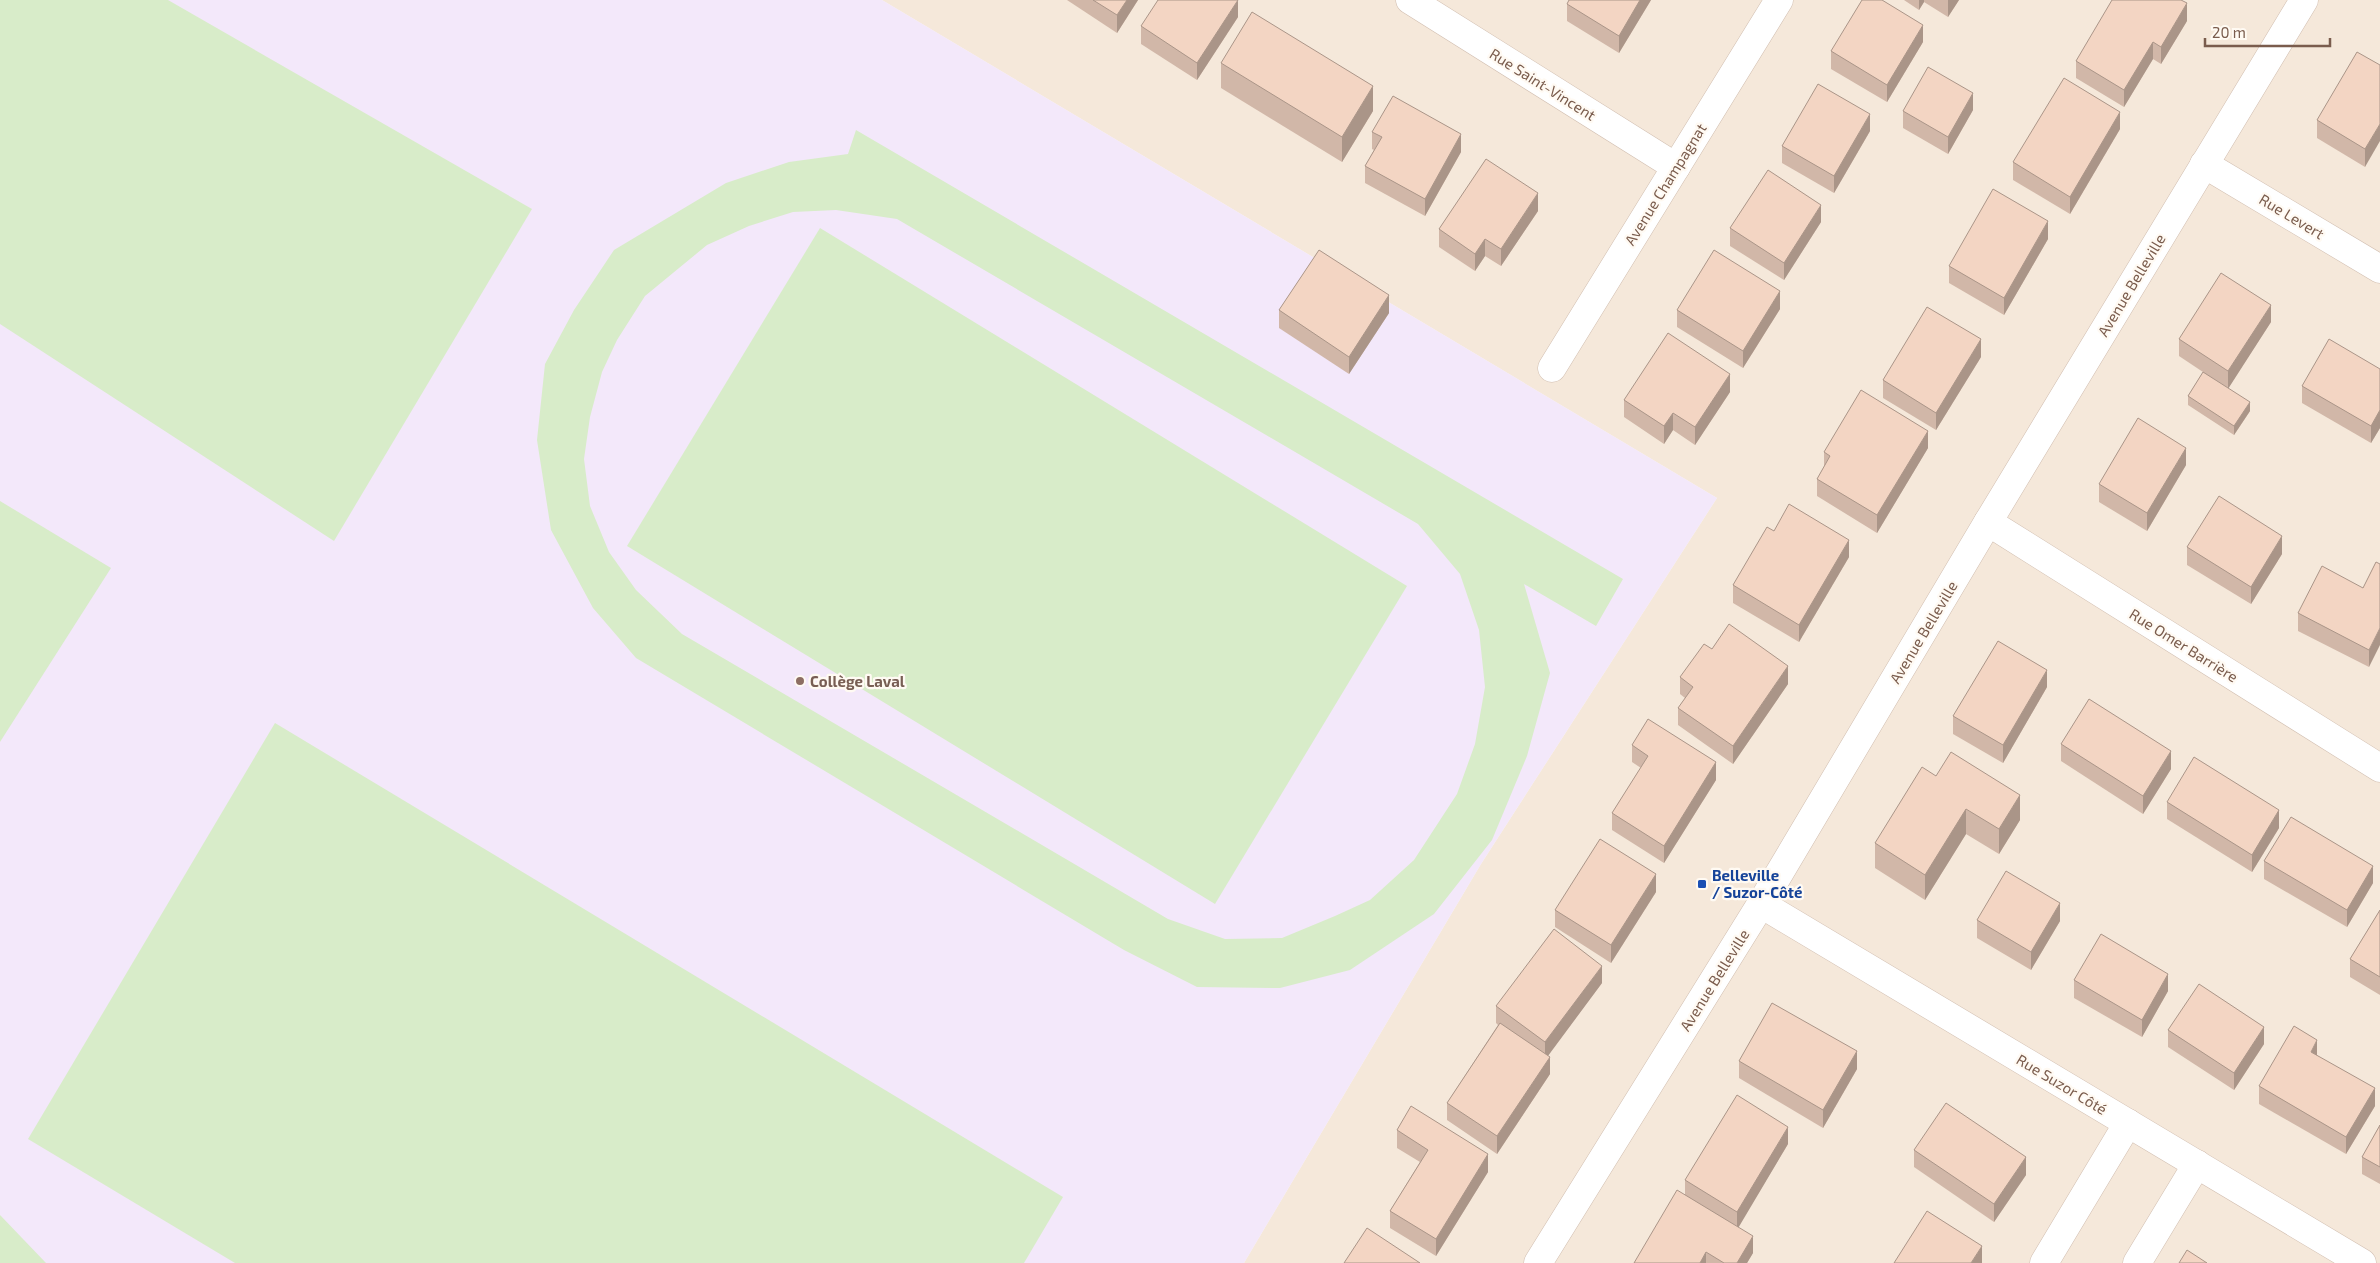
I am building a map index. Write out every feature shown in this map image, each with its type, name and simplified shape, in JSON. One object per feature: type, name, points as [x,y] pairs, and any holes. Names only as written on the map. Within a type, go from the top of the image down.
[{"type":"street","name":"Rue Saint-Vincent","points":[[1410,0],[1676,167]]},
{"type":"street","name":"Avenue Champagnat","points":[[1552,368],[1779,0]]},
{"type":"street","name":"Avenue Belleville","points":[[1538,1263],[1761,904],[1988,522],[2304,0]]},
{"type":"street","name":"Rue Levert","points":[[2204,164],[2380,269]]},
{"type":"street","name":"Rue Omer Barrière","points":[[1988,522],[2380,768]]},
{"type":"street","name":"Rue Suzor Côté","points":[[1761,904],[2362,1263]]},
{"type":"street","points":[[2044,1263],[2128,1123]]},
{"type":"street","points":[[2137,1263],[2197,1164]]},
{"type":"shaded area","name":"Collège Laval","points":[[0,0],[882,0],[1717,498],[1481,864],[1244,1263],[39,1263],[0,1238]]},
{"type":"shaded area","points":[[882,0],[2380,0],[2380,1263],[1244,1263],[1481,864],[1717,498]]},
{"type":"green space","points":[[0,0],[168,0],[532,209],[334,541],[0,324]]},
{"type":"green space","points":[[856,130],[1623,579],[1596,626],[1524,584],[1550,673],[1527,756],[1492,840],[1434,914],[1350,970],[1280,988],[1197,987],[1124,950],[636,658],[593,608],[551,530],[537,440],[545,364],[574,310],[614,250],[726,183],[789,162],[848,154]],"holes":[[[836,210],[897,219],[1418,524],[1460,574],[1479,630],[1485,687],[1475,744],[1457,794],[1414,860],[1370,900],[1282,938],[1225,939],[1168,919],[682,634],[636,590],[609,552],[590,506],[584,459],[590,417],[602,372],[617,340],[645,296],[707,245],[749,226],[793,212]]]},
{"type":"green space","points":[[820,228],[1407,586],[1215,904],[627,546]]},
{"type":"green space","points":[[0,501],[111,568],[0,742]]},
{"type":"green space","points":[[275,723],[1063,1197],[1024,1263],[235,1263],[28,1139]]},
{"type":"green space","points":[[0,1215],[46,1263],[0,1263]]},
{"type":"building","points":[[1093,0],[1127,0],[1117,15]]},
{"type":"building","points":[[1158,0],[1238,0],[1197,63],[1141,26]]},
{"type":"building","points":[[1569,0],[1640,0],[1619,36],[1567,4]]},
{"type":"building","points":[[1862,0],[1882,0],[1923,25],[1887,85],[1831,51]]},
{"type":"building","points":[[2112,0],[2181,0],[2187,3],[2161,47],[2153,42],[2124,90],[2076,61]]},
{"type":"building","points":[[1252,12],[1373,86],[1342,137],[1221,63]]},
{"type":"building","points":[[2357,52],[2380,65],[2380,124],[2365,149],[2317,120]]},
{"type":"building","points":[[1928,67],[1973,93],[1948,137],[1903,111]]},
{"type":"building","points":[[2064,78],[2120,112],[2070,197],[2013,162]]},
{"type":"building","points":[[1818,84],[1870,114],[1834,176],[1782,146]]},
{"type":"building","points":[[1393,96],[1461,134],[1425,199],[1365,166],[1382,137],[1372,132]]},
{"type":"building","points":[[1486,159],[1538,193],[1501,249],[1485,239],[1475,254],[1439,229]]},
{"type":"building","points":[[1768,170],[1821,205],[1784,263],[1730,228]]},
{"type":"building","points":[[1993,189],[2048,221],[2004,298],[1949,266]]},
{"type":"building","points":[[1319,250],[1389,295],[1349,357],[1279,310]]},
{"type":"building","points":[[1714,250],[1780,291],[1743,351],[1677,310]]},
{"type":"building","points":[[2221,273],[2271,305],[2228,371],[2179,339]]},
{"type":"building","points":[[1927,307],[1981,339],[1936,413],[1883,380]]},
{"type":"building","points":[[1668,333],[1730,374],[1695,427],[1673,413],[1664,426],[1624,400]]},
{"type":"building","points":[[2329,339],[2380,369],[2380,410],[2371,426],[2302,386]]},
{"type":"building","points":[[2203,372],[2250,402],[2234,426],[2188,396]]},
{"type":"building","points":[[1861,390],[1928,431],[1877,515],[1817,479],[1830,456],[1824,452]]},
{"type":"building","points":[[2138,418],[2186,448],[2147,513],[2099,484]]},
{"type":"building","points":[[2219,496],[2282,536],[2251,587],[2187,547]]},
{"type":"building","points":[[1789,504],[1849,540],[1799,625],[1733,585],[1767,527],[1774,531]]},
{"type":"building","points":[[2376,562],[2380,564],[2380,628],[2369,650],[2298,613],[2322,566],[2363,588]]},
{"type":"building","points":[[1729,624],[1788,666],[1733,746],[1678,708],[1693,687],[1680,677],[1704,644],[1712,649]]},
{"type":"building","points":[[1998,641],[2047,670],[2003,745],[1953,716]]},
{"type":"building","points":[[2089,699],[2171,751],[2143,796],[2061,744]]},
{"type":"building","points":[[1648,719],[1716,762],[1664,846],[1612,813],[1648,756],[1632,745]]},
{"type":"building","points":[[1951,752],[2020,795],[1999,829],[1966,809],[1925,875],[1875,843],[1922,767],[1936,776]]},
{"type":"building","points":[[2194,757],[2279,810],[2252,855],[2167,802]]},
{"type":"building","points":[[2291,817],[2373,866],[2347,910],[2264,861]]},
{"type":"building","points":[[1600,839],[1656,874],[1611,945],[1555,910]]},
{"type":"building","points":[[2006,871],[2060,903],[2031,952],[1977,920]]},
{"type":"building","points":[[2380,910],[2380,977],[2350,959]]},
{"type":"building","points":[[1554,929],[1602,966],[1545,1042],[1496,1006]]},
{"type":"building","points":[[2101,934],[2168,974],[2142,1020],[2074,980]]},
{"type":"building","points":[[2199,984],[2264,1027],[2234,1073],[2168,1030]]},
{"type":"building","points":[[1772,1003],[1857,1051],[1823,1110],[1739,1061]]},
{"type":"building","points":[[1500,1023],[1550,1057],[1497,1136],[1447,1103]]},
{"type":"building","points":[[2294,1026],[2317,1040],[2311,1052],[2375,1088],[2346,1137],[2259,1086]]},
{"type":"building","points":[[1737,1095],[1788,1127],[1737,1212],[1685,1180]]},
{"type":"building","points":[[1946,1103],[2026,1157],[1994,1204],[1914,1150]]},
{"type":"building","points":[[1411,1106],[1488,1154],[1436,1239],[1390,1211],[1428,1150],[1397,1130]]},
{"type":"building","points":[[2380,1125],[2380,1167],[2362,1157]]},
{"type":"building","points":[[1677,1190],[1753,1236],[1737,1263],[1724,1263],[1706,1252],[1700,1263],[1634,1263]]},
{"type":"building","points":[[1927,1211],[1982,1246],[1971,1263],[1894,1263]]},
{"type":"building","points":[[1367,1228],[1420,1263],[1344,1263]]},
{"type":"building","points":[[2187,1250],[2207,1263],[2179,1263]]},
{"type":"place","name":"Collège Laval","points":[[800,681]]},
{"type":"place","name":"Belleville / Suzor-Côté","points":[[1702,884]]}]
